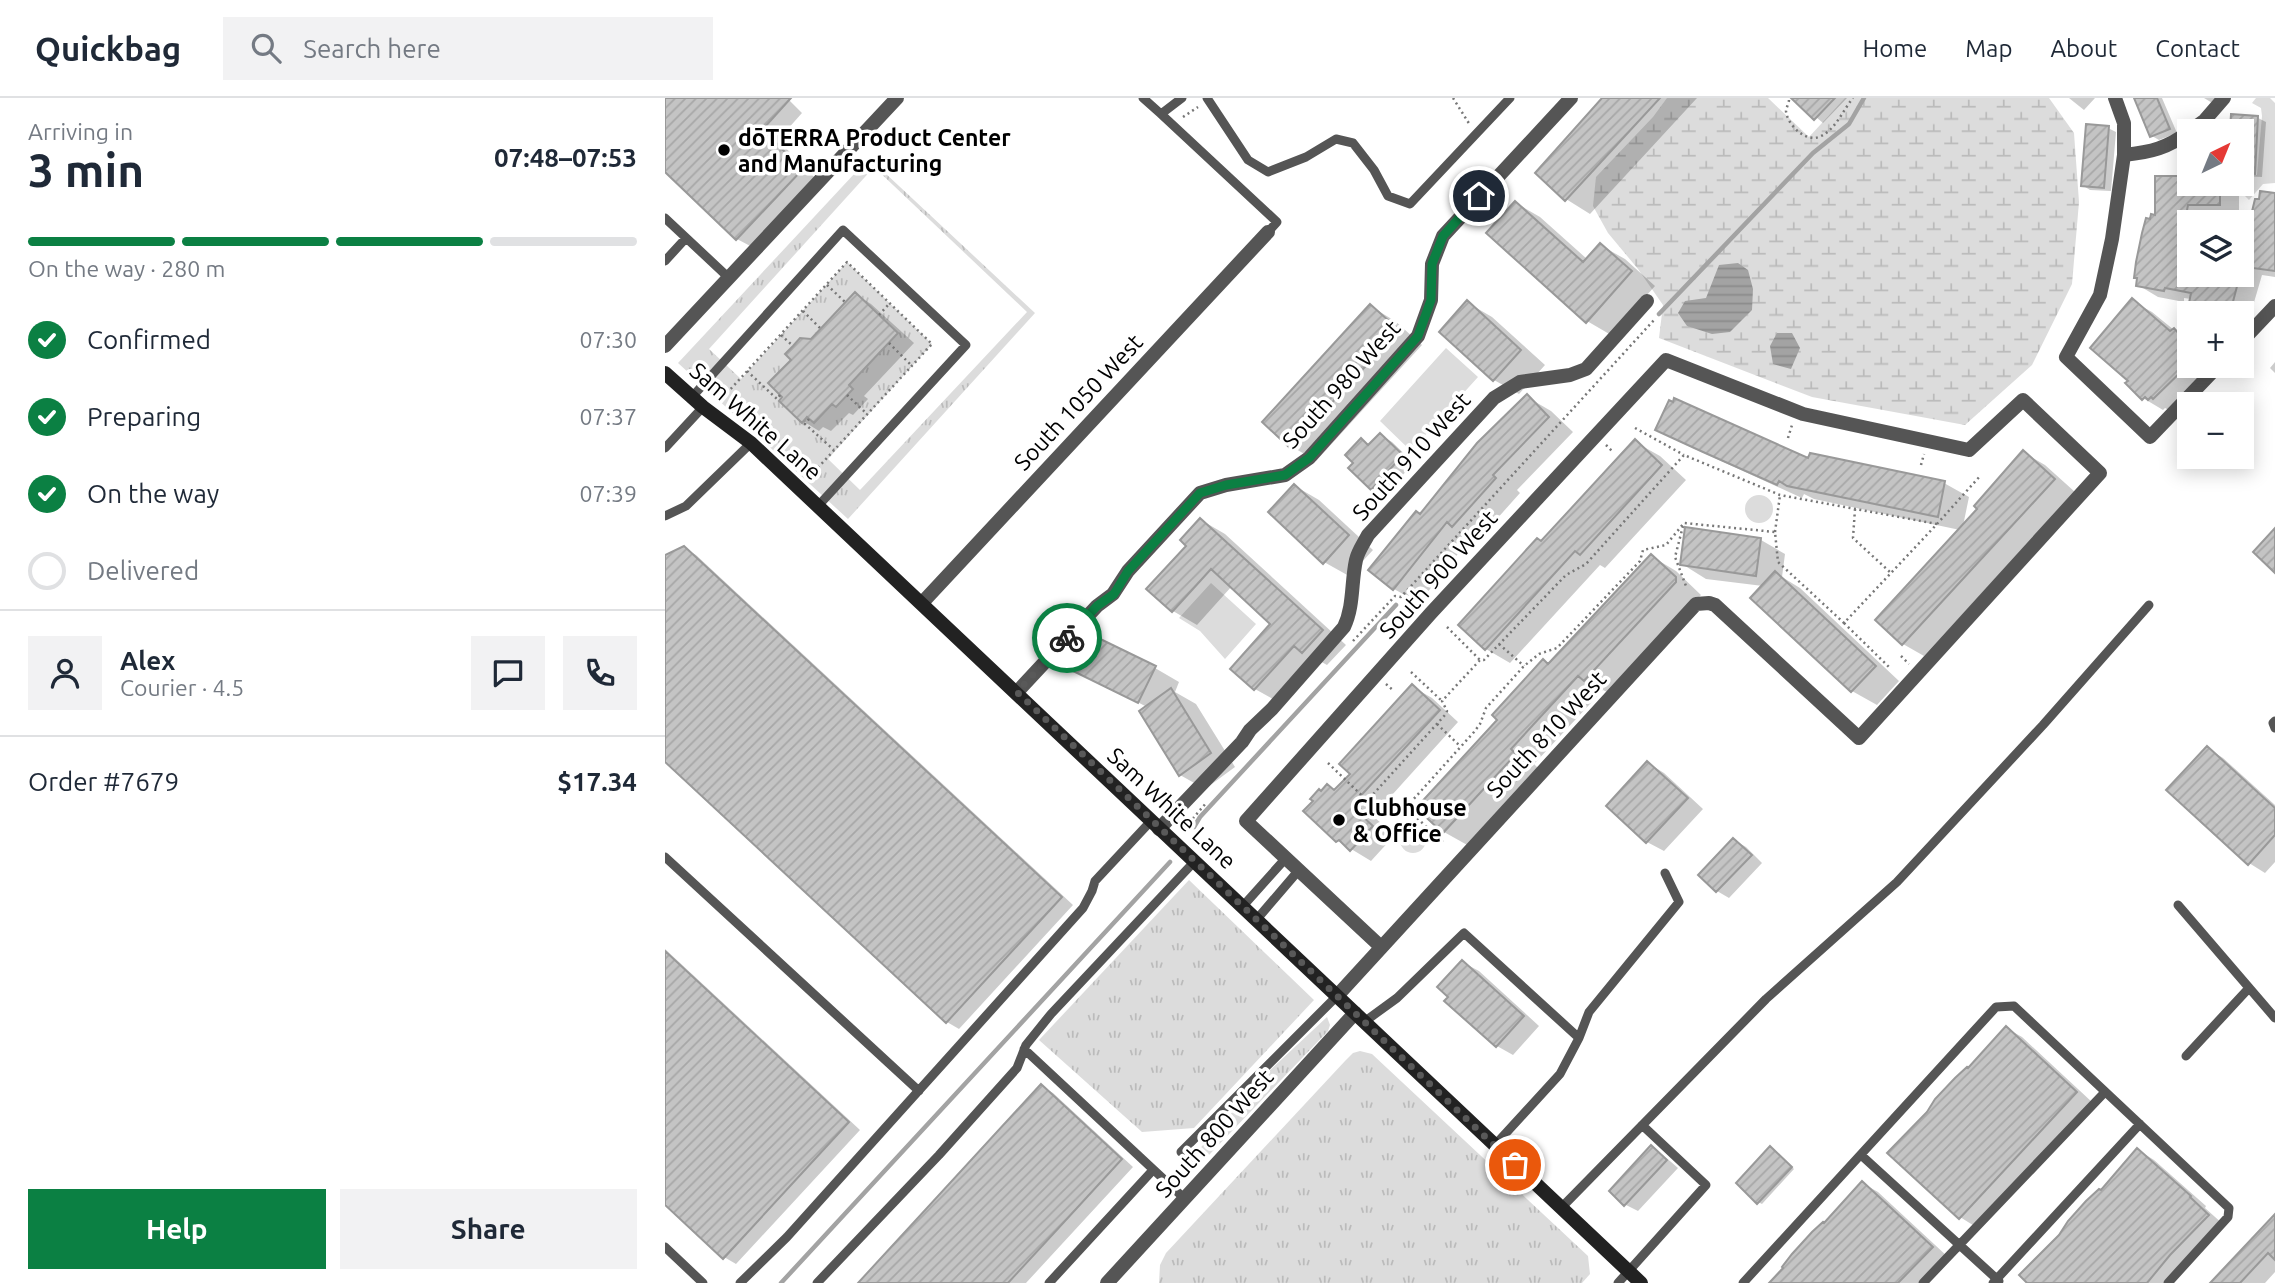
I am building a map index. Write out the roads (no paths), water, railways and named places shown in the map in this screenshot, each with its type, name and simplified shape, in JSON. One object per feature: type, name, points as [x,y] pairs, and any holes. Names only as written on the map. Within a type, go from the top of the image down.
[{"type":"street","points":[[665,346],[897,98]]},
{"type":"street","name":"South 980 West","points":[[1017,692],[1097,606],[1114,594],[1128,571],[1200,493],[1226,485],[1285,475],[1309,458],[1418,336],[1431,300],[1432,264],[1443,236],[1571,98]]},
{"type":"street","points":[[2115,98],[2124,123],[2124,155],[2112,239],[2100,295],[2066,357],[2150,437],[2207,378]]},
{"type":"street","points":[[2206,119],[2224,98]]},
{"type":"street","points":[[2124,155],[2142,153],[2171,145],[2177,141]]},
{"type":"street","name":"South 1050 West","points":[[922,603],[1268,232]]},
{"type":"street","name":"South 910 West","points":[[1155,825],[1242,741],[1343,627],[1349,617],[1356,559],[1368,535],[1494,398],[1520,382],[1570,375],[1586,369],[1647,301]]},
{"type":"street","points":[[2254,328],[2275,306]]},
{"type":"street","name":"South 900 West","points":[[1286,858],[1246,821],[1431,613],[1667,360],[1803,414],[1969,450],[2023,400],[2100,473],[1859,738],[1727,616],[1709,603]]},
{"type":"street","name":"Sam White Lane","points":[[665,373],[751,443],[1641,1283]]},
{"type":"street","name":"South 810 West","points":[[1336,996],[1696,604],[1709,603]]},
{"type":"street","points":[[1286,858],[1380,946]]},
{"type":"street","name":"South 800 West","points":[[1107,1283],[1359,1018]]},
{"type":"lane","points":[[1143,98],[1277,222],[1268,232]]},
{"type":"lane","points":[[1161,114],[1182,98]]},
{"type":"lane","points":[[1208,99],[1248,160],[1268,172],[1305,157],[1336,139],[1353,144],[1374,170],[1388,196],[1410,204],[1510,98]]},
{"type":"lane","points":[[665,218],[729,278]]},
{"type":"lane","points":[[665,448],[698,402],[843,230],[965,345],[818,506]]},
{"type":"lane","points":[[665,261],[686,238]]},
{"type":"lane","points":[[665,516],[686,506],[751,443]]},
{"type":"lane","points":[[1561,1208],[1766,999],[1897,882],[2043,725],[2149,605]]},
{"type":"lane","points":[[2275,721],[2275,728]]},
{"type":"lane","points":[[740,1283],[787,1237],[1083,908],[1095,881],[1155,825]]},
{"type":"lane","points":[[665,858],[919,1091]]},
{"type":"lane","points":[[1243,906],[1286,858]]},
{"type":"lane","points":[[817,1283],[1017,1068],[1024,1049],[1051,1014],[1195,862]]},
{"type":"lane","points":[[1257,919],[1299,870]]},
{"type":"lane","points":[[1495,1145],[1560,1074],[1589,1012],[1679,902],[1665,873]]},
{"type":"lane","points":[[2178,905],[2275,1017]]},
{"type":"lane","points":[[1359,1018],[1397,998],[1464,933],[1579,1038]]},
{"type":"lane","points":[[2186,1056],[2249,988]]},
{"type":"lane","points":[[1181,1152],[1336,996]]},
{"type":"lane","points":[[1743,1283],[1996,1007],[2014,1006],[2229,1208],[2228,1217],[2168,1283]]},
{"type":"lane","points":[[1024,1049],[1185,1199]]},
{"type":"lane","points":[[1923,1283],[2105,1091]]},
{"type":"lane","points":[[1861,1155],[1997,1282],[2140,1124]]},
{"type":"lane","points":[[1618,1283],[1706,1185],[1642,1125]]},
{"type":"lane","points":[[1049,1283],[1153,1170]]},
{"type":"lane","points":[[665,1247],[703,1283]]},
{"type":"waterway","points":[[1659,314],[1813,153],[1849,124],[1864,98]]},
{"type":"waterway","points":[[1194,827],[1200,817],[1396,605]]},
{"type":"waterway","points":[[781,1283],[1170,862]]},
{"type":"place","name":"dōTERRA Product Center and Manufacturing","points":[[724,150]]},
{"type":"place","name":"Clubhouse & Office","points":[[1339,820]]}]
